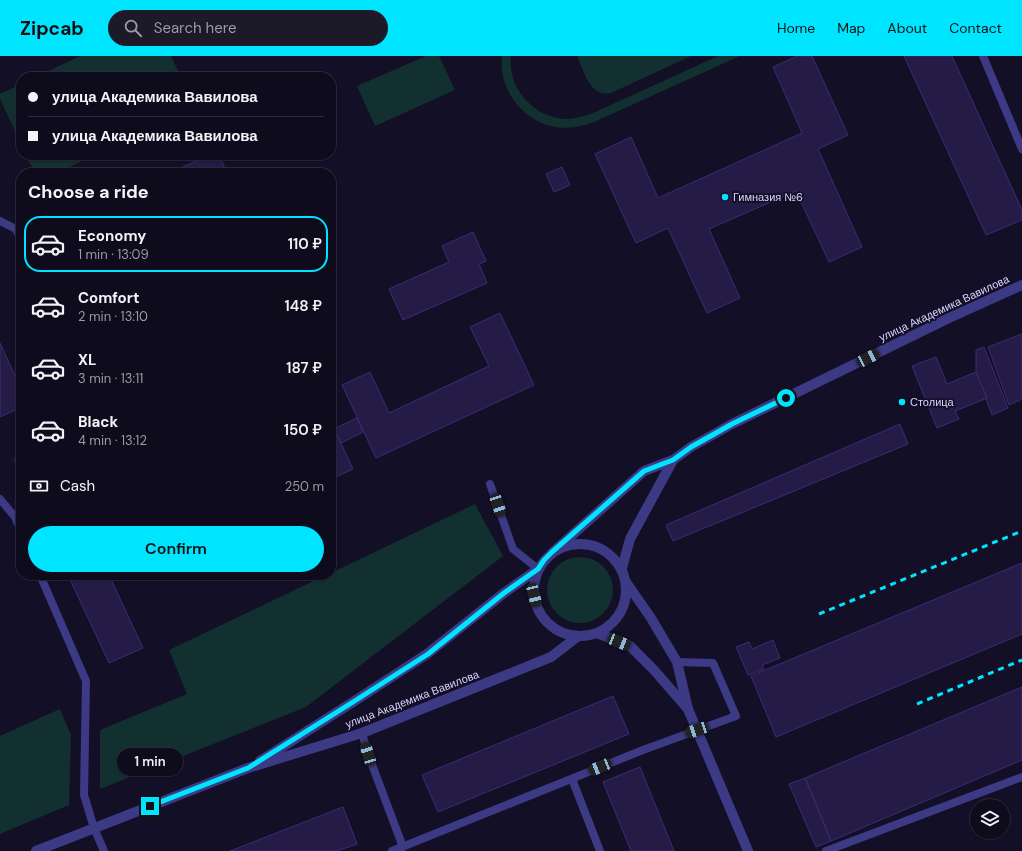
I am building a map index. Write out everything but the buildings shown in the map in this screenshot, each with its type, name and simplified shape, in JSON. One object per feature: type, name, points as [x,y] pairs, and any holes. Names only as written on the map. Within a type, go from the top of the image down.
[{"type":"street","name":"улица Академика Вавилова","points":[[552,552],[644,471],[673,460],[691,447],[732,424],[949,318],[1022,285]]},
{"type":"street","points":[[622,568],[630,539],[673,460]]},
{"type":"street","points":[[583,543],[598,547],[612,556],[622,568],[626,582],[626,598],[621,613],[611,625],[597,633],[577,637],[564,634],[553,628],[543,619],[537,608],[534,595],[534,582],[538,569],[552,552],[567,545],[583,543]]},
{"type":"street","name":"улица Академика Вавилова","points":[[248,768],[428,654],[504,593],[538,569]]},
{"type":"street","points":[[626,582],[651,618],[677,662],[688,709],[748,851]]},
{"type":"street","points":[[597,633],[630,646],[654,670],[688,709]]},
{"type":"street","name":"улица Академика Вавилова","points":[[36,851],[248,768],[362,733],[551,657],[577,637]]},
{"type":"lane","points":[[983,56],[1022,149]]},
{"type":"lane","points":[[0,221],[16,229]]},
{"type":"lane","points":[[490,484],[513,549],[538,569]]},
{"type":"lane","points":[[0,499],[16,519]]},
{"type":"lane","points":[[42,580],[86,681],[84,795],[94,828],[104,851]]},
{"type":"lane","points":[[392,851],[643,750],[736,716],[713,663],[677,662]]},
{"type":"lane","points":[[362,733],[368,754],[403,847]]},
{"type":"lane","points":[[826,851],[1022,777]]},
{"type":"lane","points":[[572,779],[600,851]]},
{"type":"green space","points":[[80,56],[171,56],[179,72],[46,72]]},
{"type":"green space","points":[[426,56],[439,56],[455,90],[375,126],[357,86]]},
{"type":"green space","points":[[502,56],[511,56],[513,79],[518,90],[533,107],[554,117],[566,119],[591,114],[718,56],[740,56],[594,122],[578,127],[568,128],[551,126],[540,122],[521,109],[508,90],[504,79]]},
{"type":"green space","points":[[577,56],[691,56],[611,93],[604,93],[598,91],[589,82]]},
{"type":"green space","points":[[16,86],[16,133],[0,99],[0,94]]},
{"type":"green space","points":[[28,160],[84,160],[68,168],[32,168]]},
{"type":"green space","points":[[475,504],[503,556],[306,707],[100,789],[100,730],[187,694],[169,650],[316,580],[336,580],[336,571]]},
{"type":"green space","points":[[574,557],[586,557],[598,562],[608,572],[613,584],[611,603],[598,618],[586,623],[574,623],[562,618],[552,608],[547,596],[547,584],[552,572],[562,562]]},
{"type":"green space","points":[[60,709],[71,735],[69,805],[0,834],[0,736]]},
{"type":"railway","points":[[819,614],[1022,531]]},
{"type":"railway","points":[[917,704],[1022,660]]},
{"type":"place","name":"Гимназия №6","points":[[725,197]]},
{"type":"place","name":"Столица","points":[[902,402]]},
{"type":"route","points":[[150,806],[248,768],[428,654],[504,593],[538,569],[552,552],[644,471],[673,460],[691,447],[732,424],[786,398]]}]
